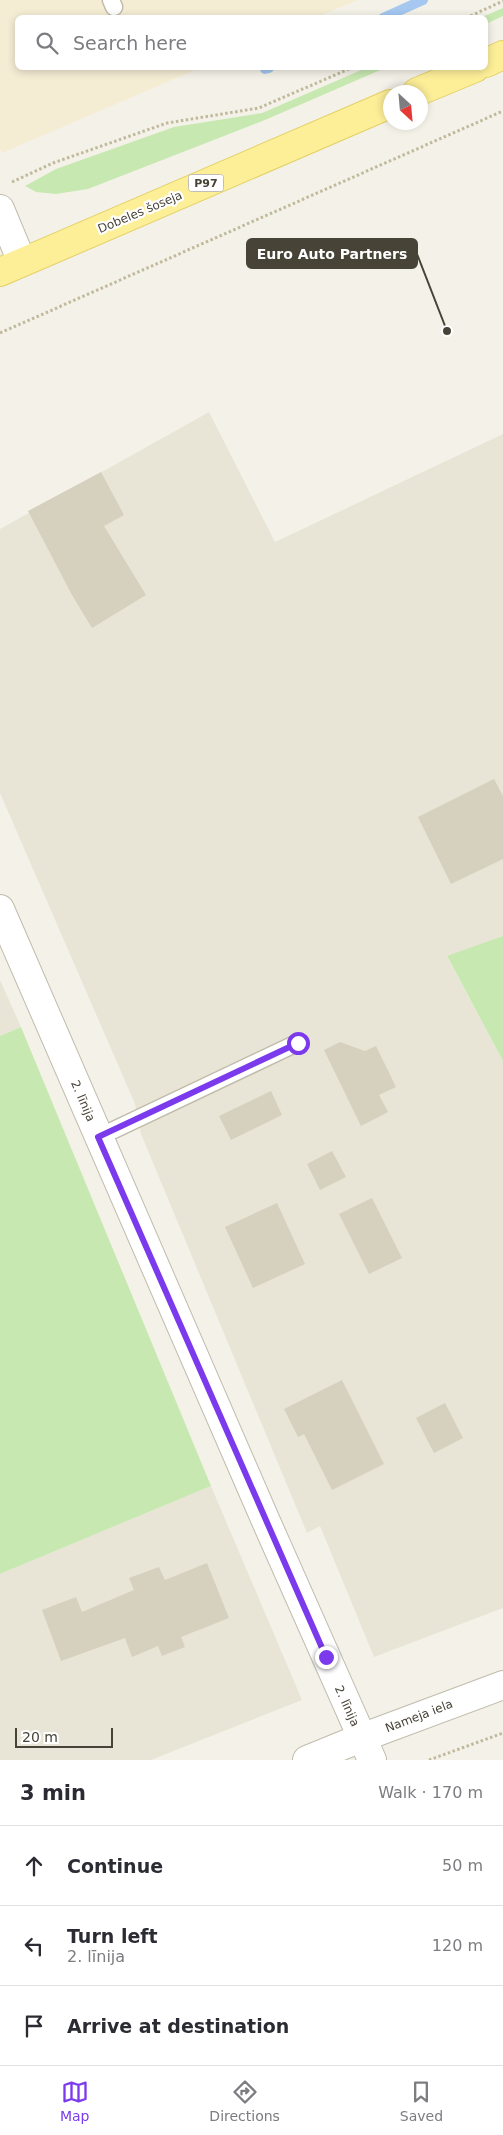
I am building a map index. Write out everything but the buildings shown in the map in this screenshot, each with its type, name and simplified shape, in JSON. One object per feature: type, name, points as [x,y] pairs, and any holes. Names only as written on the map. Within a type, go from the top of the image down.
[{"type":"main road","points":[[488,62],[503,55]]},
{"type":"main road","points":[[428,87],[470,70]]},
{"type":"main road","name":"Dobeles šoseja","points":[[11,267],[383,107]]},
{"type":"street","points":[[0,210],[11,267]]},
{"type":"street","name":"2. līnija","points":[[0,909],[367,1749]]},
{"type":"street","name":"Nameja iela","points":[[307,1760],[367,1749],[503,1685]]},
{"type":"lane","points":[[98,1137],[298,1043]]},
{"type":"path","points":[[473,15],[503,1]]},
{"type":"path","points":[[8,184],[53,163],[167,123],[259,108],[346,70]]},
{"type":"path","points":[[0,333],[503,111]]},
{"type":"path","points":[[429,1760],[503,1733]]},
{"type":"shaded area","points":[[0,0],[358,0],[322,15],[15,15],[15,70],[195,70],[2,153],[0,148]]},
{"type":"shaded area","points":[[209,412],[275,542],[503,434],[503,936],[447,957],[503,1061],[503,1608],[374,1657],[320,1526],[307,1533],[141,1134],[135,1104],[0,793],[0,529]]},
{"type":"shaded area","points":[[0,980],[21,1027],[0,1036]]},
{"type":"shaded area","points":[[211,1486],[302,1700],[151,1760],[0,1760],[0,1574]]},
{"type":"green space","points":[[503,8],[503,16],[488,23],[487,15]]},
{"type":"green space","points":[[361,70],[380,70],[265,120],[88,189],[56,194],[36,192],[25,186],[56,169],[174,127],[262,113]]},
{"type":"green space","points":[[503,936],[503,1061],[447,956]]},
{"type":"green space","points":[[21,1027],[211,1486],[0,1574],[0,1036]]},
{"type":"waterway","points":[[390,15],[423,0]]},
{"type":"place","name":"Euro Auto Partners","points":[[447,331]]},
{"type":"route","points":[[298,1043],[98,1137],[326,1657]]}]
